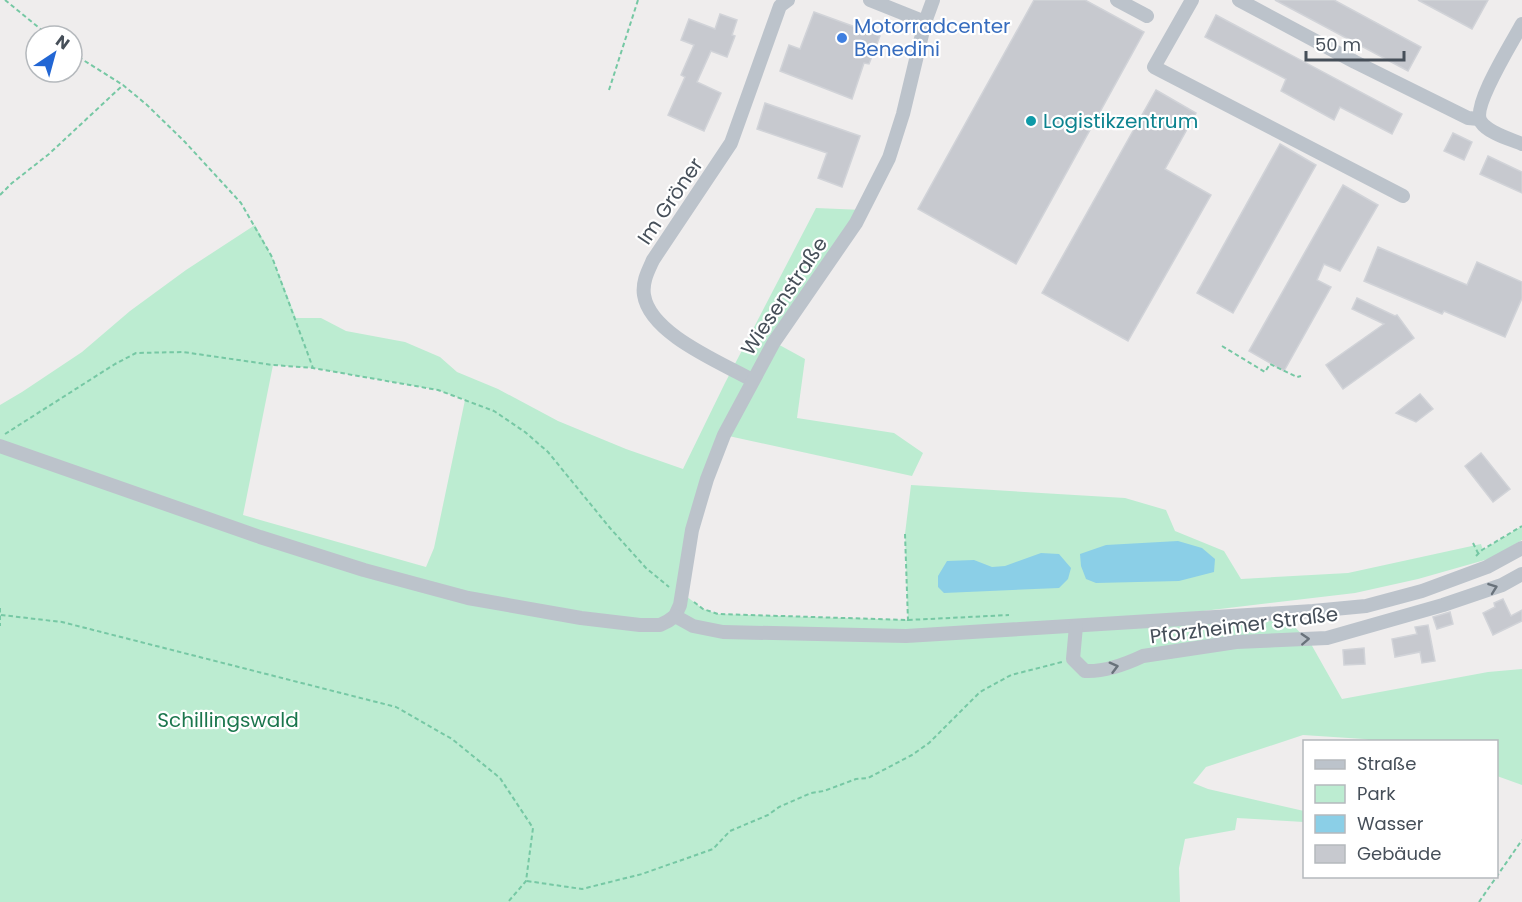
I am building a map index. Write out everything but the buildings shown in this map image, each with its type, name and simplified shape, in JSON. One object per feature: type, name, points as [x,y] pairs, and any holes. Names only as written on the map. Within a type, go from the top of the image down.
[{"type":"street","name":"Im Gröner","points":[[752,380],[668,333],[651,314],[644,296],[644,279],[653,260],[731,143],[780,6],[788,0]]},
{"type":"street","points":[[870,0],[925,22]]},
{"type":"street","name":"Wiesenstraße","points":[[675,616],[680,605],[692,530],[707,479],[724,435],[774,342],[856,223],[889,158],[903,114],[925,22],[933,0]]},
{"type":"street","points":[[1117,0],[1147,16]]},
{"type":"street","points":[[1192,0],[1154,67],[1403,196]]},
{"type":"street","points":[[1239,0],[1355,63],[1468,118],[1479,119]]},
{"type":"street","points":[[1522,24],[1486,90],[1479,109],[1479,119],[1485,127],[1522,144]]},
{"type":"street","points":[[1,441],[260,537],[364,570],[468,598],[581,618],[640,625],[660,625],[675,616]]},
{"type":"street","name":"Pforzheimer Straße","points":[[675,616],[693,626],[723,632],[906,636],[1366,606],[1422,591],[1455,579],[1487,567],[1522,548]]},
{"type":"street","name":"Pforzheimer Straße","points":[[1073,659],[1085,671],[1096,672],[1131,662],[1143,656],[1236,642],[1327,638],[1443,605],[1502,585],[1522,574]]},
{"type":"street","points":[[1073,659],[1076,626]]},
{"type":"path","points":[[4,0],[35,24]]},
{"type":"path","points":[[609,90],[638,0]]},
{"type":"path","points":[[84,61],[123,85],[147,105],[185,142],[241,203],[272,257],[313,368]]},
{"type":"path","points":[[0,195],[49,154],[123,85]]},
{"type":"path","points":[[1222,346],[1265,372],[1270,364],[1296,377],[1301,376]]},
{"type":"path","points":[[1,441],[115,364],[136,353],[183,352],[313,368],[438,390],[494,411],[525,432],[548,452],[646,568],[665,585],[682,593],[703,609],[718,614],[908,620],[1010,615]]},
{"type":"path","points":[[1472,561],[1482,550],[1522,526]]},
{"type":"path","points":[[905,534],[908,620],[906,636]]},
{"type":"path","points":[[0,608],[0,626]]},
{"type":"path","points":[[1,615],[62,622],[396,706],[452,739],[500,778],[533,828],[526,881],[508,902]]},
{"type":"path","points":[[526,881],[582,889],[642,874],[713,849],[730,831],[768,815],[779,807],[811,793],[824,791],[856,779],[868,778],[912,755],[929,744],[980,692],[1011,675],[1073,659]]},
{"type":"path","points":[[1498,875],[1522,840]]},
{"type":"path","points":[[1479,902],[1496,878]]},
{"type":"green space","name":"Schillingswald","points":[[816,208],[863,210],[774,342],[805,359],[797,418],[894,433],[923,453],[912,476],[724,435],[682,593],[703,609],[718,614],[908,620],[905,534],[911,485],[1125,498],[1166,510],[1175,531],[1224,551],[1241,579],[1348,573],[1481,544],[1483,550],[1522,526],[1522,540],[1492,558],[1418,579],[1355,593],[1086,625],[1288,620],[1311,644],[1342,699],[1488,672],[1522,669],[1522,785],[1498,776],[1498,740],[1369,740],[1303,735],[1206,767],[1193,783],[1208,789],[1303,811],[1303,822],[1237,818],[1235,830],[1185,839],[1179,868],[1180,902],[0,902],[0,405],[82,352],[130,311],[186,270],[255,225],[272,257],[296,318],[321,318],[346,331],[405,342],[440,357],[457,372],[498,389],[558,421],[683,469]],"holes":[[[273,365],[313,368],[438,390],[465,400],[434,548],[426,567],[243,515]]]},
{"type":"water","points":[[1178,541],[1202,548],[1215,559],[1214,572],[1179,581],[1096,583],[1086,579],[1081,566],[1080,554],[1106,545]]},
{"type":"water","points":[[1041,553],[1059,554],[1071,568],[1068,579],[1059,588],[944,593],[938,587],[938,576],[947,561],[974,560],[992,567],[1005,566]]},
{"type":"place","name":"Motorradcenter Benedini","points":[[842,38]]},
{"type":"place","name":"Logistikzentrum","points":[[1031,121]]}]
